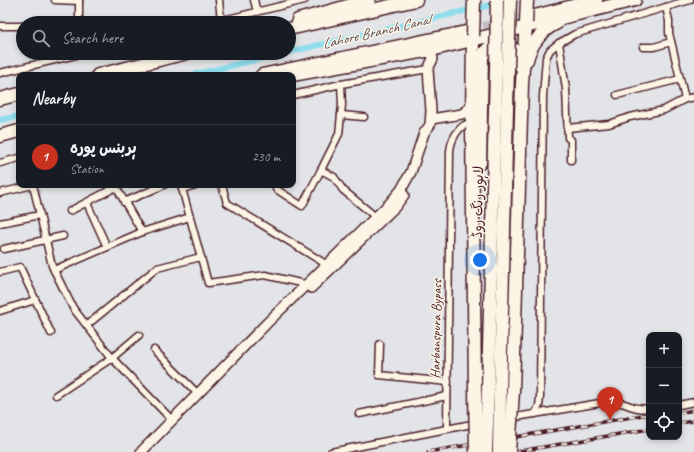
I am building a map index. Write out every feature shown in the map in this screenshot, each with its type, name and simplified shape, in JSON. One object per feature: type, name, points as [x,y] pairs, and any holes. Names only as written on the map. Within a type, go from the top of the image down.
[{"type":"highway","points":[[296,21],[369,0]]},
{"type":"highway","points":[[296,27],[416,0]]},
{"type":"highway","points":[[474,0],[471,36],[475,260],[476,452]]},
{"type":"highway","name":"لاہور رنگ روڈ","points":[[486,452],[497,0]]},
{"type":"highway","name":"لاہور رنگ روڈ","points":[[499,452],[507,391],[508,68],[510,0]]},
{"type":"highway","points":[[509,452],[507,391],[522,83],[529,22],[527,0]]},
{"type":"highway","points":[[278,72],[471,36],[529,22],[596,0]]},
{"type":"highway","points":[[529,22],[570,17],[635,0]]},
{"type":"highway","points":[[522,83],[528,55],[538,38],[552,25],[570,17]]},
{"type":"highway","points":[[296,74],[432,50],[450,46],[471,36]]},
{"type":"highway","points":[[475,260],[480,203],[481,62],[485,51],[489,47],[499,43],[511,46],[519,56],[522,83]]},
{"type":"highway","points":[[450,46],[462,50],[466,55],[472,76]]},
{"type":"highway","points":[[110,72],[159,60]]},
{"type":"highway","points":[[0,99],[16,95]]},
{"type":"highway","points":[[0,136],[16,133]]},
{"type":"main road","points":[[141,452],[197,393],[378,219],[396,207],[416,175],[430,135],[428,130],[431,119],[428,69],[433,59],[432,50]]},
{"type":"main road","points":[[431,119],[462,114],[472,106]]},
{"type":"main road","points":[[149,452],[310,285]]},
{"type":"street","points":[[55,0],[79,0],[79,16]]},
{"type":"street","points":[[219,0],[221,16]]},
{"type":"street","points":[[254,0],[257,12]]},
{"type":"street","points":[[241,16],[305,0]]},
{"type":"street","points":[[535,414],[539,406],[540,397],[545,63],[550,50],[575,34],[690,0]]},
{"type":"street","points":[[666,7],[671,42],[685,99]]},
{"type":"street","points":[[0,26],[16,26]]},
{"type":"street","points":[[643,47],[654,47],[671,42]]},
{"type":"street","points":[[559,43],[566,89],[567,128],[568,138],[571,140],[571,160]]},
{"type":"street","points":[[0,73],[53,60]]},
{"type":"street","points":[[296,94],[341,84],[428,69]]},
{"type":"street","points":[[617,95],[680,79]]},
{"type":"street","points":[[276,188],[302,206],[339,134],[341,115],[341,84]]},
{"type":"street","points":[[567,128],[609,124],[630,116],[664,110],[685,99],[694,97]]},
{"type":"street","points":[[341,115],[364,117]]},
{"type":"street","name":"Harbanspura Bypass","points":[[447,428],[450,151],[452,141],[461,128],[465,124],[472,123]]},
{"type":"street","points":[[0,163],[16,159]]},
{"type":"street","points":[[321,170],[334,177],[343,190],[378,219]]},
{"type":"street","points":[[0,193],[21,188]]},
{"type":"street","points":[[34,188],[54,270],[73,308],[112,358],[172,420]]},
{"type":"street","points":[[70,211],[87,203],[112,188]]},
{"type":"street","points":[[116,188],[142,232]]},
{"type":"street","points":[[124,202],[157,188]]},
{"type":"street","points":[[181,188],[208,283],[265,275],[310,285]]},
{"type":"street","points":[[223,188],[227,203],[330,266]]},
{"type":"street","points":[[87,203],[107,247]]},
{"type":"street","points":[[0,223],[40,215]]},
{"type":"street","points":[[54,270],[142,232],[190,217]]},
{"type":"street","points":[[4,249],[63,236]]},
{"type":"street","points":[[87,325],[157,268],[201,257]]},
{"type":"street","points":[[0,272],[20,267],[50,333]]},
{"type":"street","points":[[0,312],[35,300]]},
{"type":"street","points":[[56,395],[112,358],[139,335]]},
{"type":"street","points":[[380,344],[379,375],[448,382]]},
{"type":"street","points":[[154,350],[197,393]]},
{"type":"street","points":[[359,414],[447,396]]},
{"type":"street","points":[[331,452],[447,428],[612,401],[621,402],[632,408],[641,410],[646,409]]},
{"type":"street","points":[[682,404],[694,402]]},
{"type":"waterway","name":"Lahore Branch Canal","points":[[296,50],[499,3]]},
{"type":"waterway","name":"Lahore Branch Canal","points":[[205,72],[255,60]]},
{"type":"waterway","name":"Lahore Branch Canal","points":[[0,120],[16,117]]},
{"type":"tunnel","points":[[466,32],[535,16]]},
{"type":"railway","points":[[682,412],[694,410]]},
{"type":"railway","points":[[428,452],[646,415]]},
{"type":"railway","points":[[682,423],[694,421]]},
{"type":"railway","points":[[514,452],[646,430]]},
{"type":"place","name":"ہربنس پورہ","points":[[610,420]]}]
